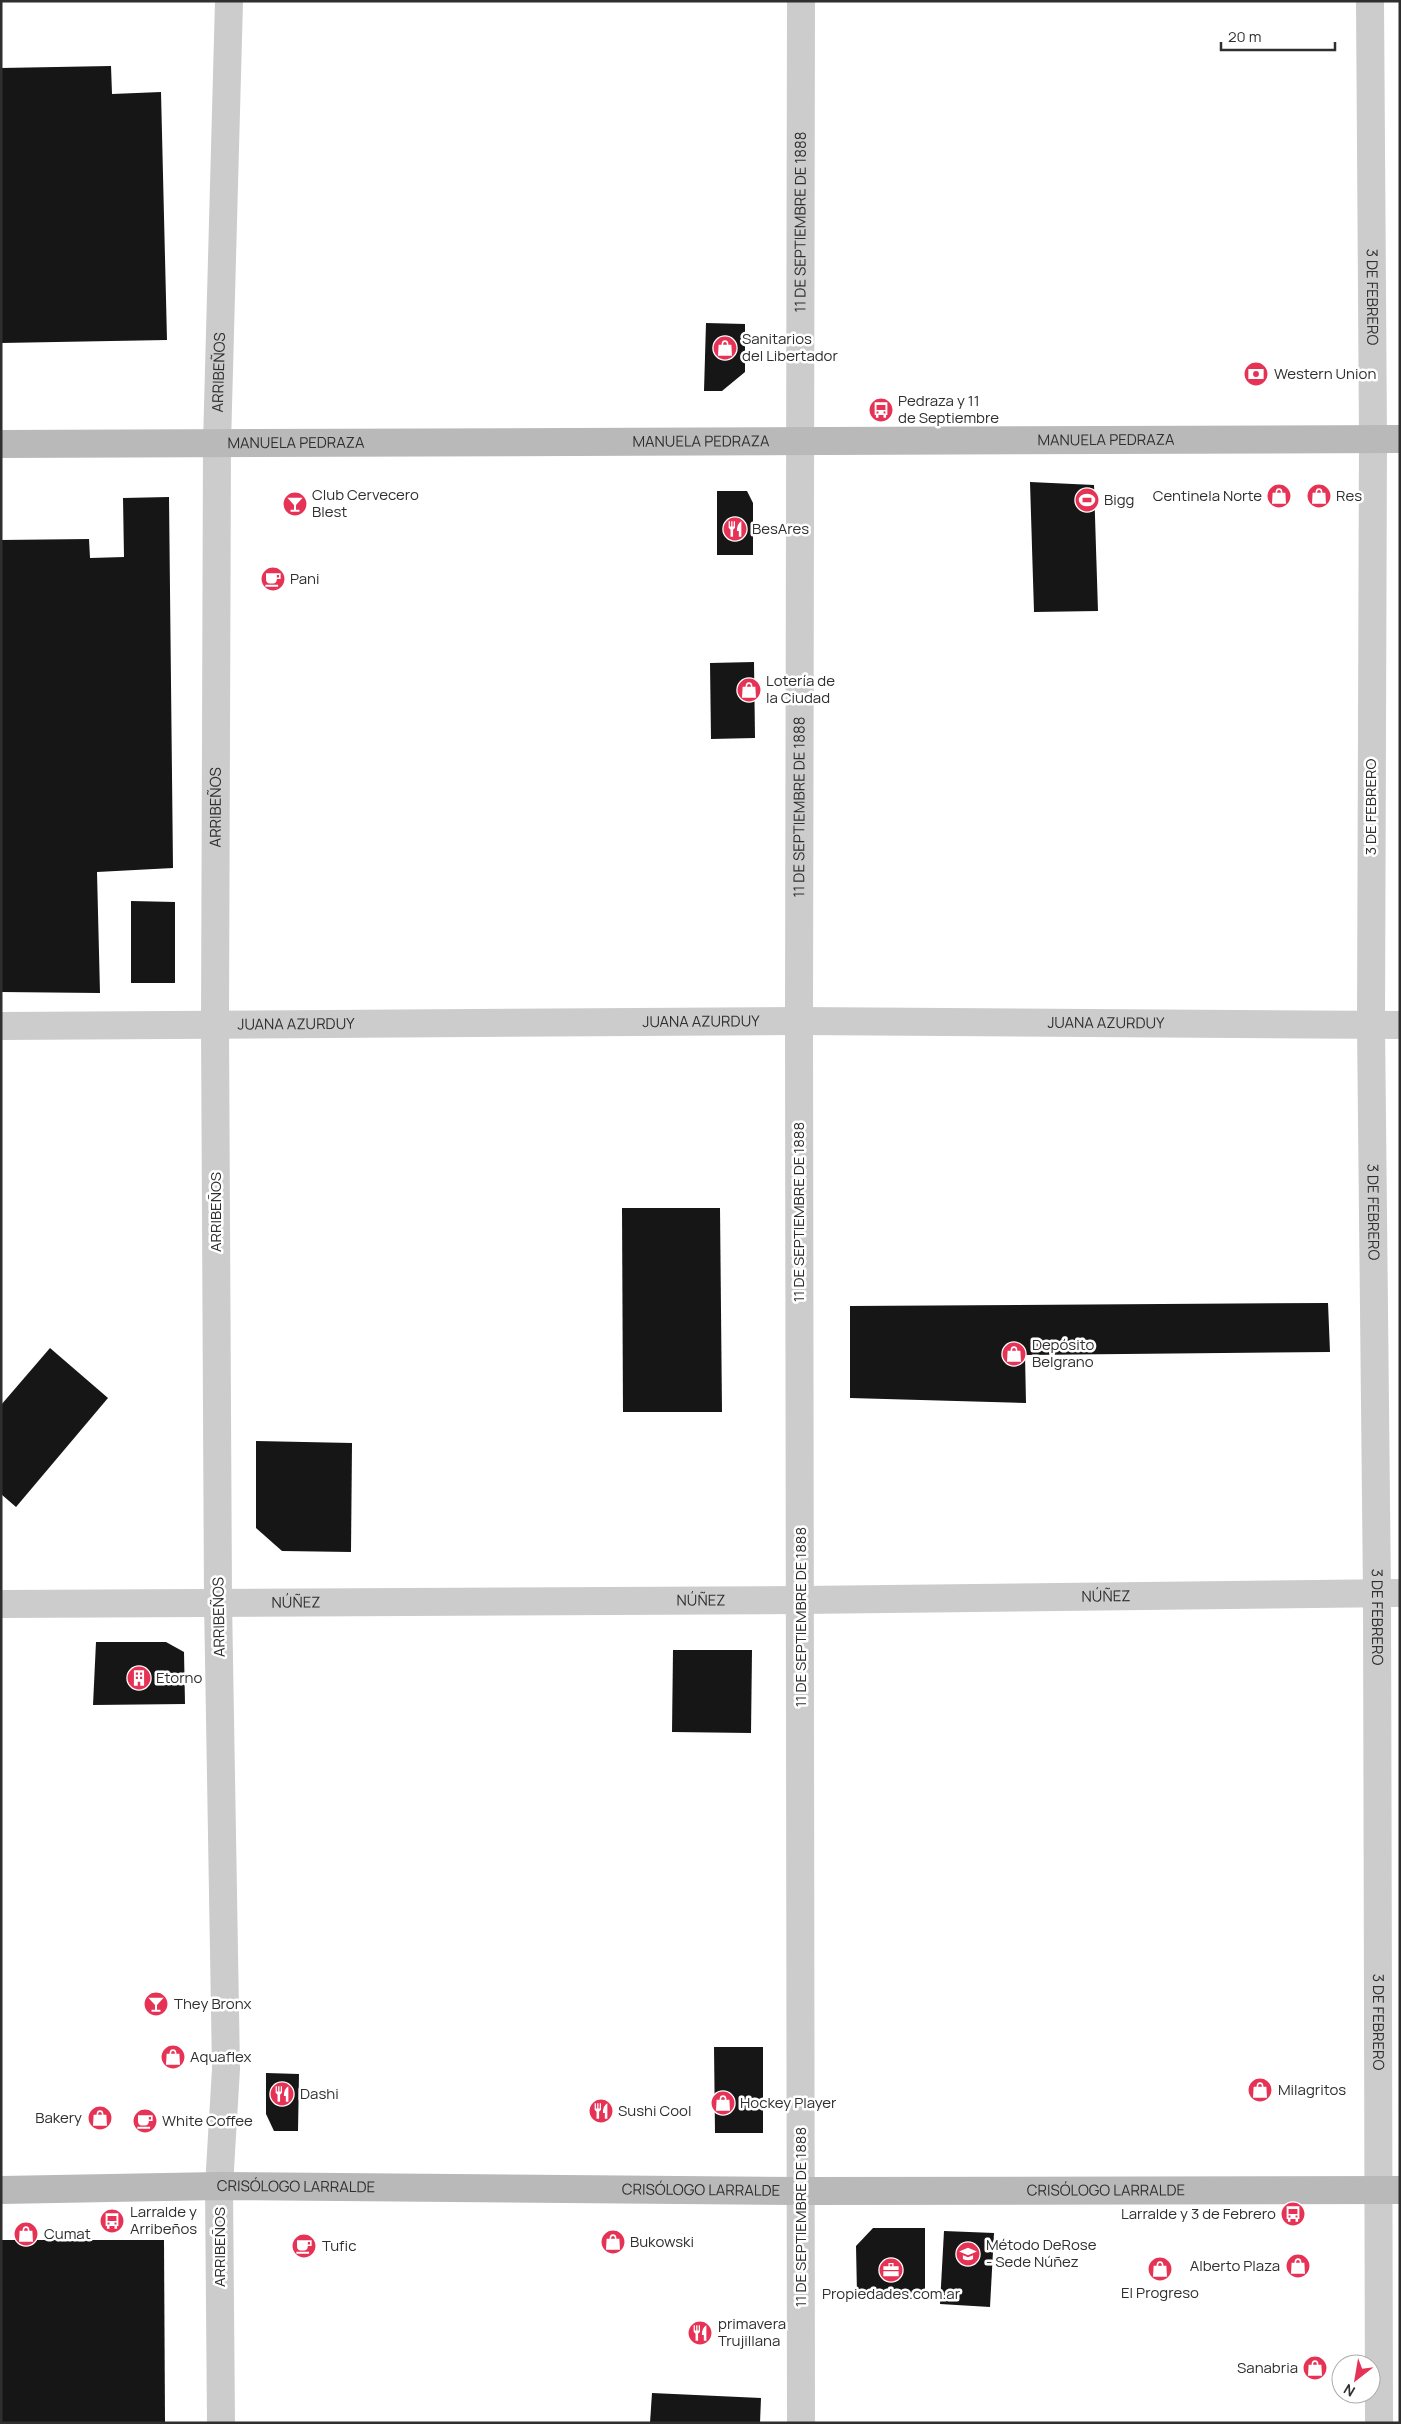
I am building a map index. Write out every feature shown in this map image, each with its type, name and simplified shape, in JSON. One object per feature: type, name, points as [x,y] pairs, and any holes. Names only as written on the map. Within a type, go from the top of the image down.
[{"type":"street","name":"ARRIBEÑOS","points":[[221,2423],[219,2186],[226,2069],[218,1601],[214,1026],[217,443],[229,1]]},
{"type":"street","name":"11 DE SEPTIEMBRE DE 1888","points":[[801,1],[799,441],[801,2423]]},
{"type":"street","name":"3 DE FEBRERO","points":[[1370,1],[1373,439],[1371,1025],[1388,1593],[1389,2190],[1378,2423]]},
{"type":"street","name":"MANUELA PEDRAZA","points":[[1,444],[1400,439]]},
{"type":"street","name":"JUANA AZURDUY","points":[[1,1026],[799,1021],[1400,1025]]},
{"type":"street","name":"NÚÑEZ","points":[[1,1604],[218,1601],[801,1600],[1388,1593]]},
{"type":"street","name":"CRISÓLOGO LARRALDE","points":[[1,2190],[219,2186],[801,2192],[1389,2190]]},
{"type":"building","points":[[111,66],[112,94],[161,92],[167,340],[1,343],[1,68]]},
{"type":"building","name":"Sanitarios del Libertador","points":[[706,323],[745,324],[745,372],[722,391],[704,391]]},
{"type":"building","points":[[1030,482],[1094,485],[1098,611],[1034,612]]},
{"type":"building","name":"BesAres","points":[[717,491],[747,491],[753,503],[753,555],[717,555]]},
{"type":"building","points":[[169,497],[173,868],[97,872],[100,993],[1,992],[1,540],[89,539],[90,558],[124,557],[123,498]]},
{"type":"building","points":[[754,662],[755,738],[711,739],[710,663]]},
{"type":"building","points":[[131,901],[175,902],[175,983],[131,983]]},
{"type":"building","points":[[622,1208],[720,1208],[722,1412],[623,1412]]},
{"type":"building","name":"Depósito Belgrano","points":[[1328,1303],[1330,1352],[1025,1355],[1026,1403],[850,1398],[850,1306]]},
{"type":"building","points":[[50,1348],[108,1398],[16,1507],[1,1494],[1,1405]]},
{"type":"building","points":[[256,1441],[352,1443],[351,1552],[282,1551],[256,1528]]},
{"type":"building","name":"Etorno","points":[[96,1642],[166,1642],[184,1652],[185,1704],[93,1705]]},
{"type":"building","points":[[673,1650],[752,1650],[751,1733],[672,1732]]},
{"type":"building","points":[[714,2047],[763,2047],[763,2133],[715,2133]]},
{"type":"building","name":"Dashi","points":[[266,2073],[299,2074],[298,2131],[274,2131],[266,2114]]},
{"type":"building","name":"Propiedades.com.ar","points":[[873,2228],[925,2228],[925,2294],[857,2294],[856,2246]]},
{"type":"building","name":"Método DeRose - Sede Núñez","points":[[944,2231],[994,2233],[990,2307],[940,2304]]},
{"type":"building","points":[[1,2240],[164,2240],[165,2423],[1,2423]]},
{"type":"building","points":[[652,2393],[761,2398],[760,2423],[650,2423]]},
{"type":"place","name":"Sanitarios del Libertador","points":[[725,348]]},
{"type":"place","name":"Western Union","points":[[1256,374]]},
{"type":"place","name":"Pedraza y 11 de Septiembre","points":[[881,410]]},
{"type":"place","name":"Centinela Norte","points":[[1279,496]]},
{"type":"place","name":"Res","points":[[1319,496]]},
{"type":"place","name":"Bigg","points":[[1087,500]]},
{"type":"place","name":"Club Cervecero Blest","points":[[295,504]]},
{"type":"place","name":"BesAres","points":[[735,529]]},
{"type":"place","name":"Pani","points":[[273,579]]},
{"type":"place","name":"Lotería de la Ciudad","points":[[749,690]]},
{"type":"place","name":"Depósito Belgrano","points":[[1014,1354]]},
{"type":"place","name":"Etorno","points":[[139,1678]]},
{"type":"place","name":"They Bronx","points":[[156,2004]]},
{"type":"place","name":"Aquaflex","points":[[173,2057]]},
{"type":"place","name":"Milagritos","points":[[1260,2090]]},
{"type":"place","name":"Dashi","points":[[282,2094]]},
{"type":"place","name":"Hockey Player","points":[[723,2103]]},
{"type":"place","name":"Sushi Cool","points":[[601,2111]]},
{"type":"place","name":"Bakery","points":[[100,2118]]},
{"type":"place","name":"White Coffee","points":[[145,2121]]},
{"type":"place","name":"Larralde y 3 de Febrero","points":[[1293,2214]]},
{"type":"place","name":"Larralde y Arribeños","points":[[112,2221]]},
{"type":"place","name":"Cumat","points":[[26,2234]]},
{"type":"place","name":"Bukowski","points":[[613,2242]]},
{"type":"place","name":"Tufic","points":[[304,2246]]},
{"type":"place","name":"Método DeRose - Sede Núñez","points":[[968,2254]]},
{"type":"place","name":"Alberto Plaza","points":[[1298,2266]]},
{"type":"place","name":"El Progreso","points":[[1160,2269]]},
{"type":"place","name":"Propiedades.com.ar","points":[[891,2270]]},
{"type":"place","name":"primavera Trujillana","points":[[700,2333]]},
{"type":"place","name":"Sanabria","points":[[1315,2368]]}]
